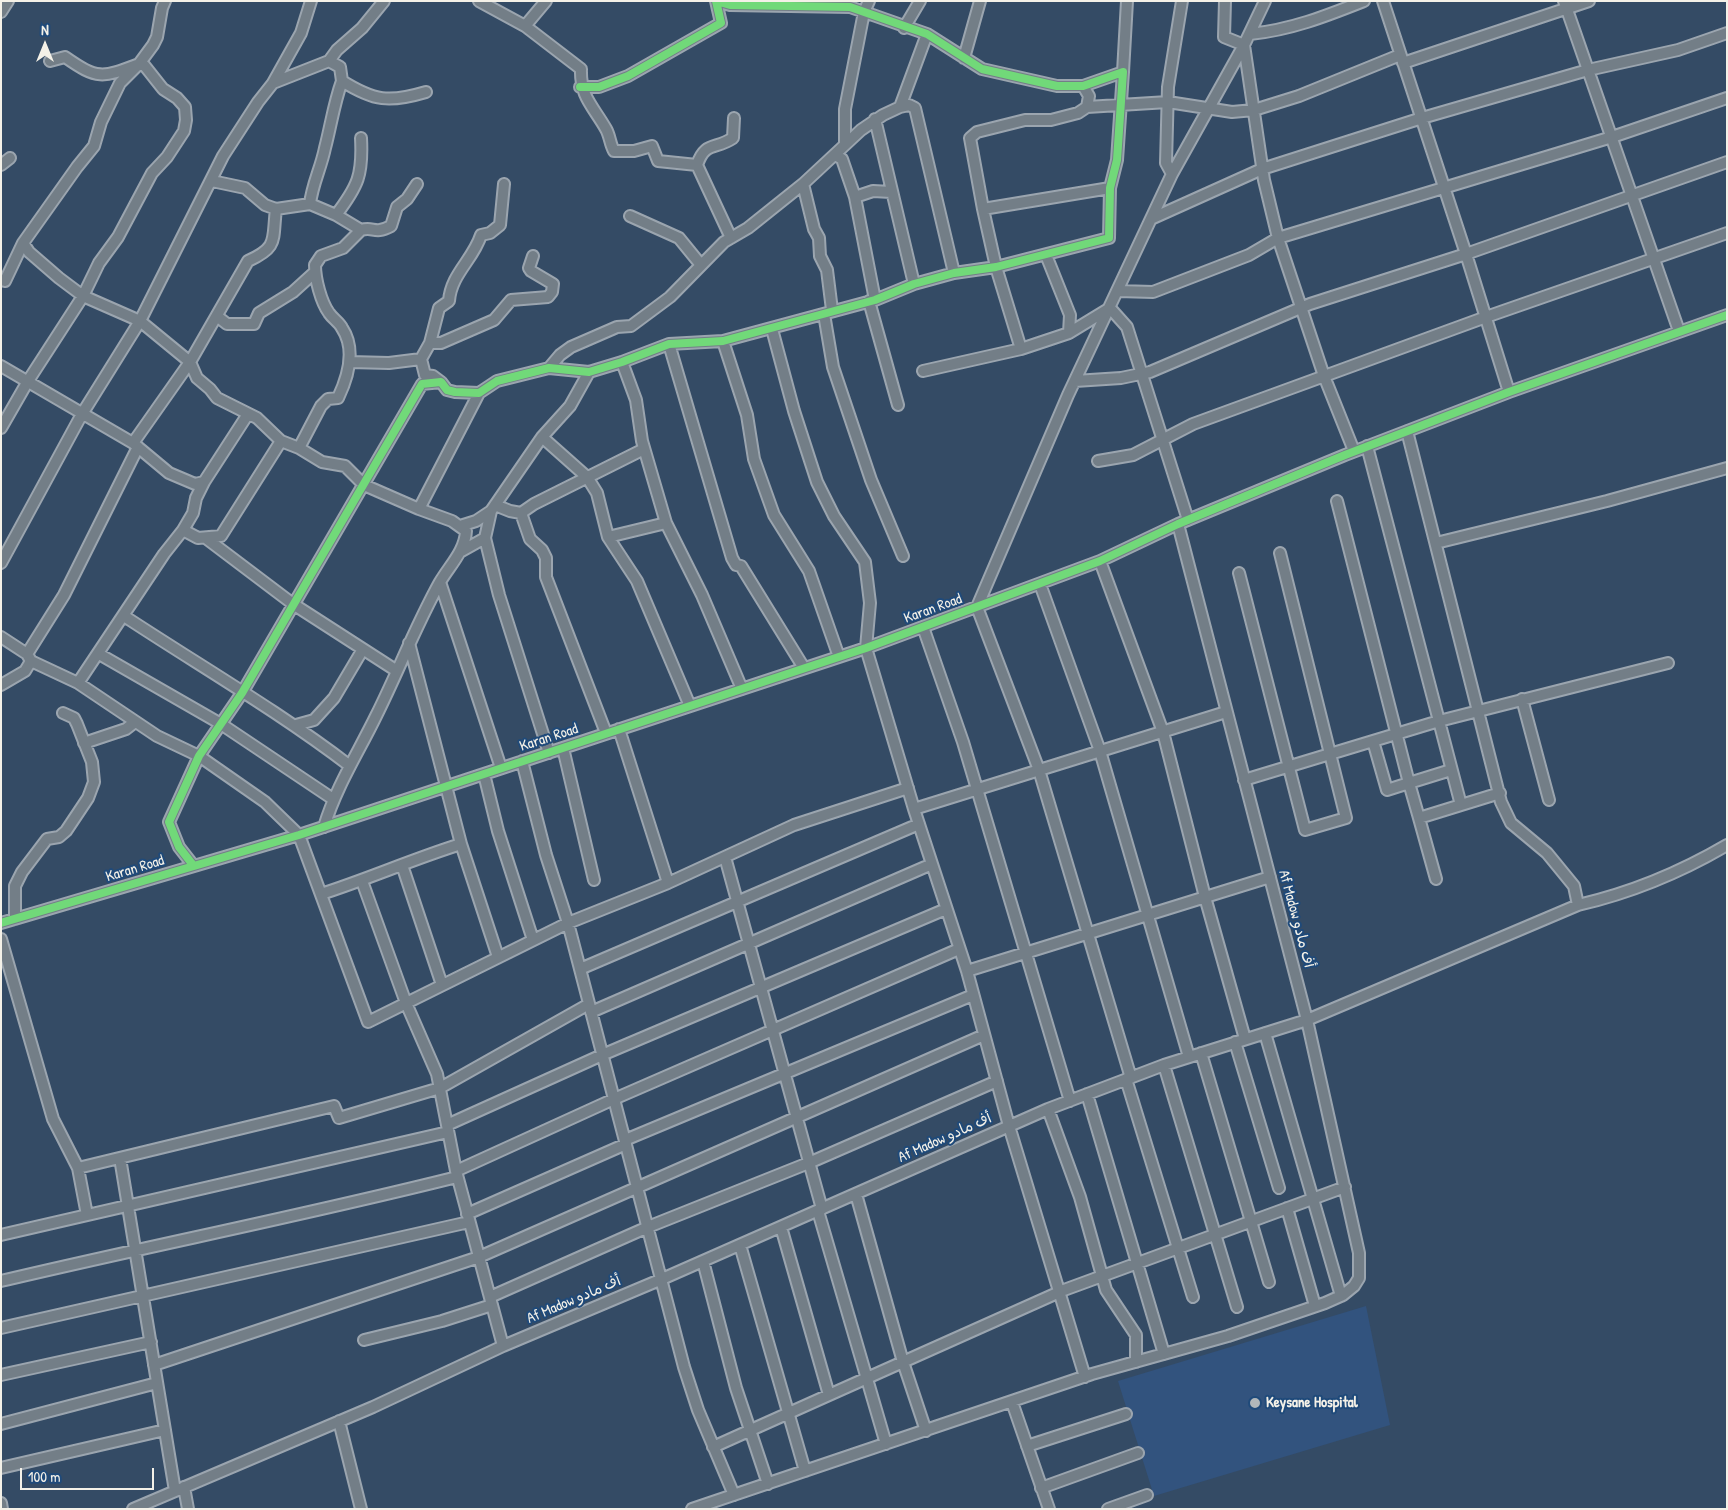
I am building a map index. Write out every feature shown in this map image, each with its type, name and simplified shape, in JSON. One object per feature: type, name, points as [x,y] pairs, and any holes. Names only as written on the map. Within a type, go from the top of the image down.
[{"type":"street","points":[[1,12],[8,1]]},
{"type":"street","points":[[1,280],[5,281],[23,243],[77,166],[94,146],[101,122],[120,83],[139,64],[157,37],[165,1]]},
{"type":"street","points":[[1,563],[82,414],[140,321],[223,156],[258,102],[273,83],[301,33],[311,1]]},
{"type":"street","points":[[273,83],[329,61],[337,50],[362,28],[384,1]]},
{"type":"street","points":[[479,1],[525,26],[581,69],[580,87],[607,132],[614,151],[634,152],[652,146],[658,161],[697,165]]},
{"type":"street","points":[[525,26],[546,1]]},
{"type":"street","points":[[580,87],[599,87],[628,76],[721,23],[716,1],[730,4],[826,4],[850,7],[904,28],[926,34],[982,69],[1057,86],[1083,86],[1123,72]]},
{"type":"street","points":[[846,144],[845,109],[864,12],[869,1]]},
{"type":"street","points":[[904,28],[920,1]]},
{"type":"street","points":[[964,58],[980,1]]},
{"type":"street","points":[[419,509],[479,393],[497,381],[549,368],[589,372],[669,344],[723,341],[872,300],[914,284],[954,273],[996,267],[1109,238],[1110,188],[1117,160],[1126,1]]},
{"type":"street","points":[[1172,174],[1166,163],[1168,102],[1182,1]]},
{"type":"street","points":[[1225,1],[1224,37],[1244,45]]},
{"type":"street","points":[[1193,1297],[1177,1248],[1088,933],[1039,770],[977,607],[1075,381],[1172,174],[1250,34],[1265,1]]},
{"type":"street","points":[[1250,34],[1277,32],[1307,24],[1364,1]]},
{"type":"street","points":[[1383,1],[1445,188],[1509,392]]},
{"type":"street","points":[[1021,349],[996,267],[983,209],[970,143],[973,134],[1025,120],[1051,120],[1078,113],[1087,106],[1168,102],[1196,106],[1208,110],[1232,112],[1254,110],[1566,5],[1589,1]]},
{"type":"street","points":[[1566,5],[1679,331]]},
{"type":"street","points":[[1152,218],[1262,169],[1422,118],[1588,70],[1678,50],[1727,32]]},
{"type":"street","points":[[900,107],[926,34]]},
{"type":"street","points":[[1244,45],[1262,169],[1278,238],[1324,376],[1354,451]]},
{"type":"street","points":[[1,428],[28,381],[83,296],[99,264],[118,237],[152,173],[167,157],[186,127],[184,107],[177,98],[162,89],[144,65],[139,64],[102,76],[87,72],[65,57],[57,57],[50,61]]},
{"type":"street","points":[[310,204],[312,188],[326,148],[334,102],[342,81],[340,67],[329,61]]},
{"type":"street","points":[[342,81],[378,99],[405,98],[426,92]]},
{"type":"street","points":[[1083,86],[1089,96],[1087,106]]},
{"type":"street","points":[[1118,291],[1153,292],[1249,255],[1278,238],[1612,137],[1727,98]]},
{"type":"street","points":[[549,368],[560,355],[571,348],[617,327],[631,326],[670,297],[731,238],[748,228],[802,184],[820,165],[835,155],[875,119],[900,107],[909,105],[915,108],[954,273]]},
{"type":"street","points":[[731,238],[697,165],[701,152],[710,146],[718,146],[733,138],[734,118]]},
{"type":"street","points":[[875,119],[914,284]]},
{"type":"street","points":[[336,215],[356,187],[360,169],[361,138]]},
{"type":"street","points":[[835,155],[842,159],[855,196],[872,300],[898,405]]},
{"type":"street","points":[[1,165],[10,158]]},
{"type":"street","points":[[1075,381],[1121,378],[1140,374],[1300,308],[1466,254],[1727,162]]},
{"type":"street","points":[[212,181],[245,188],[265,205],[276,209],[310,204],[336,215],[361,230],[380,231],[391,226],[397,214],[397,208],[407,199],[417,184]]},
{"type":"street","points":[[479,393],[447,390],[433,376],[425,375],[421,359],[430,343],[439,308],[449,301],[450,290],[457,273],[481,235],[490,233],[500,225],[504,184]]},
{"type":"street","points":[[802,184],[814,229],[819,238],[820,256],[827,270],[828,312],[834,367],[871,480],[903,556]]},
{"type":"street","points":[[983,209],[1110,188]]},
{"type":"street","points":[[855,196],[873,191],[891,192]]},
{"type":"street","points":[[1,685],[25,671],[29,657],[64,594],[135,445],[218,317],[248,261],[264,254],[272,245],[276,209]]},
{"type":"street","points":[[630,216],[679,238],[701,265]]},
{"type":"street","points":[[299,448],[321,406],[328,399],[338,398],[350,362],[348,338],[342,327],[329,312],[315,272],[315,265],[321,256],[343,248],[361,230]]},
{"type":"street","points":[[1098,461],[1133,455],[1193,424],[1727,233]]},
{"type":"street","points":[[23,243],[29,252],[83,296],[140,321],[190,362],[197,378],[210,389],[216,398],[257,418],[281,441],[299,448],[322,462],[345,466],[364,485],[452,521],[466,531],[466,539],[460,552],[440,582],[333,799],[324,827]]},
{"type":"street","points":[[1046,255],[1070,315],[1068,333]]},
{"type":"street","points":[[430,343],[441,343],[494,320],[499,316],[508,301],[548,297],[552,292],[553,284],[531,271],[529,268],[533,256]]},
{"type":"street","points":[[218,317],[227,324],[254,324],[259,313],[293,292],[315,272]]},
{"type":"street","points":[[922,371],[1021,349],[1068,333],[1110,308]]},
{"type":"street","points":[[1110,308],[1126,327],[1188,520]]},
{"type":"street","name":"Karan Road","points":[[1,924],[193,865],[300,835],[866,648],[1100,561],[1178,524],[1354,451],[1509,392],[1727,314]]},
{"type":"street","points":[[772,329],[794,411],[817,482],[834,516],[865,562],[870,603],[866,648],[914,809],[966,971],[1009,1126],[1085,1377]]},
{"type":"street","points":[[723,341],[747,415],[754,459],[774,515],[809,572],[839,657]]},
{"type":"street","points":[[669,344],[732,558],[736,565],[741,566],[804,668]]},
{"type":"street","points":[[350,362],[388,363],[421,359]]},
{"type":"street","points":[[622,362],[636,400],[644,449],[666,524],[702,595],[742,688]]},
{"type":"street","points":[[1,366],[135,445],[169,473],[195,484],[204,482]]},
{"type":"street","points":[[460,526],[476,521],[493,508],[542,437],[570,406],[589,372]]},
{"type":"street","points":[[193,865],[179,847],[169,822],[198,756],[242,693],[422,384],[441,382]]},
{"type":"street","points":[[78,683],[164,554],[183,530],[193,513],[196,498],[204,482],[248,414]]},
{"type":"street","points":[[1407,431],[1501,802],[1511,823],[1547,853],[1574,886],[1578,905]]},
{"type":"street","points":[[542,437],[587,477],[598,494],[608,537],[638,580],[690,706]]},
{"type":"street","points":[[183,530],[198,538],[207,539],[221,536],[281,441]]},
{"type":"street","points":[[1367,446],[1461,805]]},
{"type":"street","points":[[493,508],[521,512],[644,449]]},
{"type":"street","points":[[1436,543],[1607,501],[1727,468]]},
{"type":"street","points":[[1337,501],[1396,734],[1436,879]]},
{"type":"street","points":[[493,508],[485,538],[499,595],[549,752]]},
{"type":"street","points":[[521,512],[530,539],[542,550],[546,558],[546,577],[606,734]]},
{"type":"street","points":[[608,537],[666,524]]},
{"type":"street","name":"Af Madow أف مادو","points":[[133,1509],[339,1421],[503,1346],[662,1279],[1048,1109],[1164,1065],[1307,1020],[1178,524]]},
{"type":"street","points":[[460,552],[485,538]]},
{"type":"street","points":[[207,539],[293,604],[397,671]]},
{"type":"street","points":[[1239,573],[1305,830],[1346,818],[1280,553]]},
{"type":"street","points":[[1100,561],[1163,732],[1240,1041],[1279,1188]]},
{"type":"street","points":[[440,582],[501,768]]},
{"type":"street","points":[[1040,584],[1100,751],[1149,914],[1189,1057]]},
{"type":"street","points":[[124,616],[242,693],[296,725],[350,766]]},
{"type":"street","points":[[922,627],[963,742],[1070,1101]]},
{"type":"street","points":[[1,637],[29,657],[78,683],[157,736],[198,756],[266,802],[300,835],[368,1022],[568,923],[668,883],[794,825],[908,788]]},
{"type":"street","points":[[409,643],[460,844],[498,957]]},
{"type":"street","points":[[296,725],[314,720],[334,698],[363,649]]},
{"type":"street","points":[[99,654],[221,724],[333,799]]},
{"type":"street","points":[[1244,780],[1439,721],[1668,663]]},
{"type":"street","points":[[1522,700],[1549,800]]},
{"type":"street","points":[[914,809],[1226,712]]},
{"type":"street","points":[[16,918],[15,886],[22,872],[47,839],[63,834],[88,798],[94,782],[92,762],[74,718],[63,713]]},
{"type":"street","points":[[84,743],[126,729],[135,722]]},
{"type":"street","points":[[620,729],[668,883]]},
{"type":"street","points":[[1373,741],[1387,790],[1451,770]]},
{"type":"street","points":[[563,748],[594,880]]},
{"type":"street","points":[[522,761],[546,855],[568,923],[684,1367],[713,1447],[734,1495]]},
{"type":"street","points":[[484,774],[498,831],[533,940]]},
{"type":"street","points":[[1419,818],[1500,793]]},
{"type":"street","points":[[580,969],[919,824]]},
{"type":"street","points":[[321,894],[362,881],[460,844]]},
{"type":"street","points":[[692,1509],[1085,1377],[1228,1336],[1341,1296],[1354,1286],[1359,1278],[1360,1264],[1307,1020],[1578,905],[1608,898],[1692,866],[1727,845]]},
{"type":"street","points":[[725,857],[809,1163],[865,1379],[886,1444]]},
{"type":"street","points":[[78,1168],[334,1106],[339,1118],[440,1088],[590,1008],[749,944],[932,864]]},
{"type":"street","points":[[402,865],[442,985]]},
{"type":"street","points":[[966,971],[1270,877]]},
{"type":"street","points":[[362,881],[406,1003],[437,1074],[456,1174],[503,1346]]},
{"type":"street","points":[[1,1235],[447,1128],[602,1055],[946,909]]},
{"type":"street","points":[[1,939],[53,1119],[78,1168],[87,1215]]},
{"type":"street","points":[[1,1281],[135,1249],[359,1202],[456,1174],[614,1099],[959,949]]},
{"type":"street","points":[[1,1328],[468,1218],[625,1142],[973,995]]},
{"type":"street","points":[[1265,1033],[1341,1296]]},
{"type":"street","points":[[154,1365],[479,1257],[984,1035]]},
{"type":"street","points":[[1201,1053],[1269,1282]]},
{"type":"street","points":[[1164,1065],[1237,1307]]},
{"type":"street","points":[[364,1340],[442,1321],[491,1301],[648,1227],[809,1163],[997,1081]]},
{"type":"street","points":[[1087,1094],[1164,1354]]},
{"type":"street","points":[[1048,1109],[1080,1197],[1106,1290],[1136,1335],[1136,1362]]},
{"type":"street","points":[[120,1158],[165,1430],[179,1489],[188,1509]]},
{"type":"street","points":[[713,1447],[1060,1292],[1214,1234],[1345,1188]]},
{"type":"street","points":[[856,1194],[903,1362],[926,1431]]},
{"type":"street","points":[[1286,1208],[1315,1306]]},
{"type":"street","points":[[780,1227],[829,1395]]},
{"type":"street","points":[[740,1245],[805,1471]]},
{"type":"street","points":[[703,1261],[736,1388],[768,1484]]},
{"type":"street","points":[[1,1375],[150,1342]]},
{"type":"street","points":[[1,1424],[157,1383]]},
{"type":"street","points":[[1012,1402],[1049,1509]]},
{"type":"street","points":[[1027,1446],[1126,1414]]},
{"type":"street","points":[[339,1421],[361,1509]]},
{"type":"street","points":[[1,1468],[165,1430]]},
{"type":"street","points":[[1041,1488],[1138,1453]]},
{"type":"street","points":[[1108,1509],[1147,1495]]},
{"type":"street","points":[[1,1503],[2,1509]]},
{"type":"shaded area","name":"Keysane Hospital","points":[[1366,1306],[1390,1425],[1154,1496],[1118,1381]]},
{"type":"cycle path","points":[[193,865],[179,847],[169,822],[199,756],[242,693],[422,384],[441,382],[447,390],[479,393],[497,381],[549,368],[589,372],[669,344],[723,341],[875,300],[914,284],[954,273],[996,267],[1109,238],[1110,188],[1117,160],[1123,72],[1083,86],[1057,86],[982,69],[927,34],[850,7],[730,5],[716,1],[721,23],[628,76],[599,87],[580,87]]},
{"type":"cycle path","points":[[1,923],[299,835],[866,648],[1100,561],[1178,524],[1345,455],[1509,392],[1727,315]]},
{"type":"place","name":"Keysane Hospital","points":[[1255,1403]]}]
